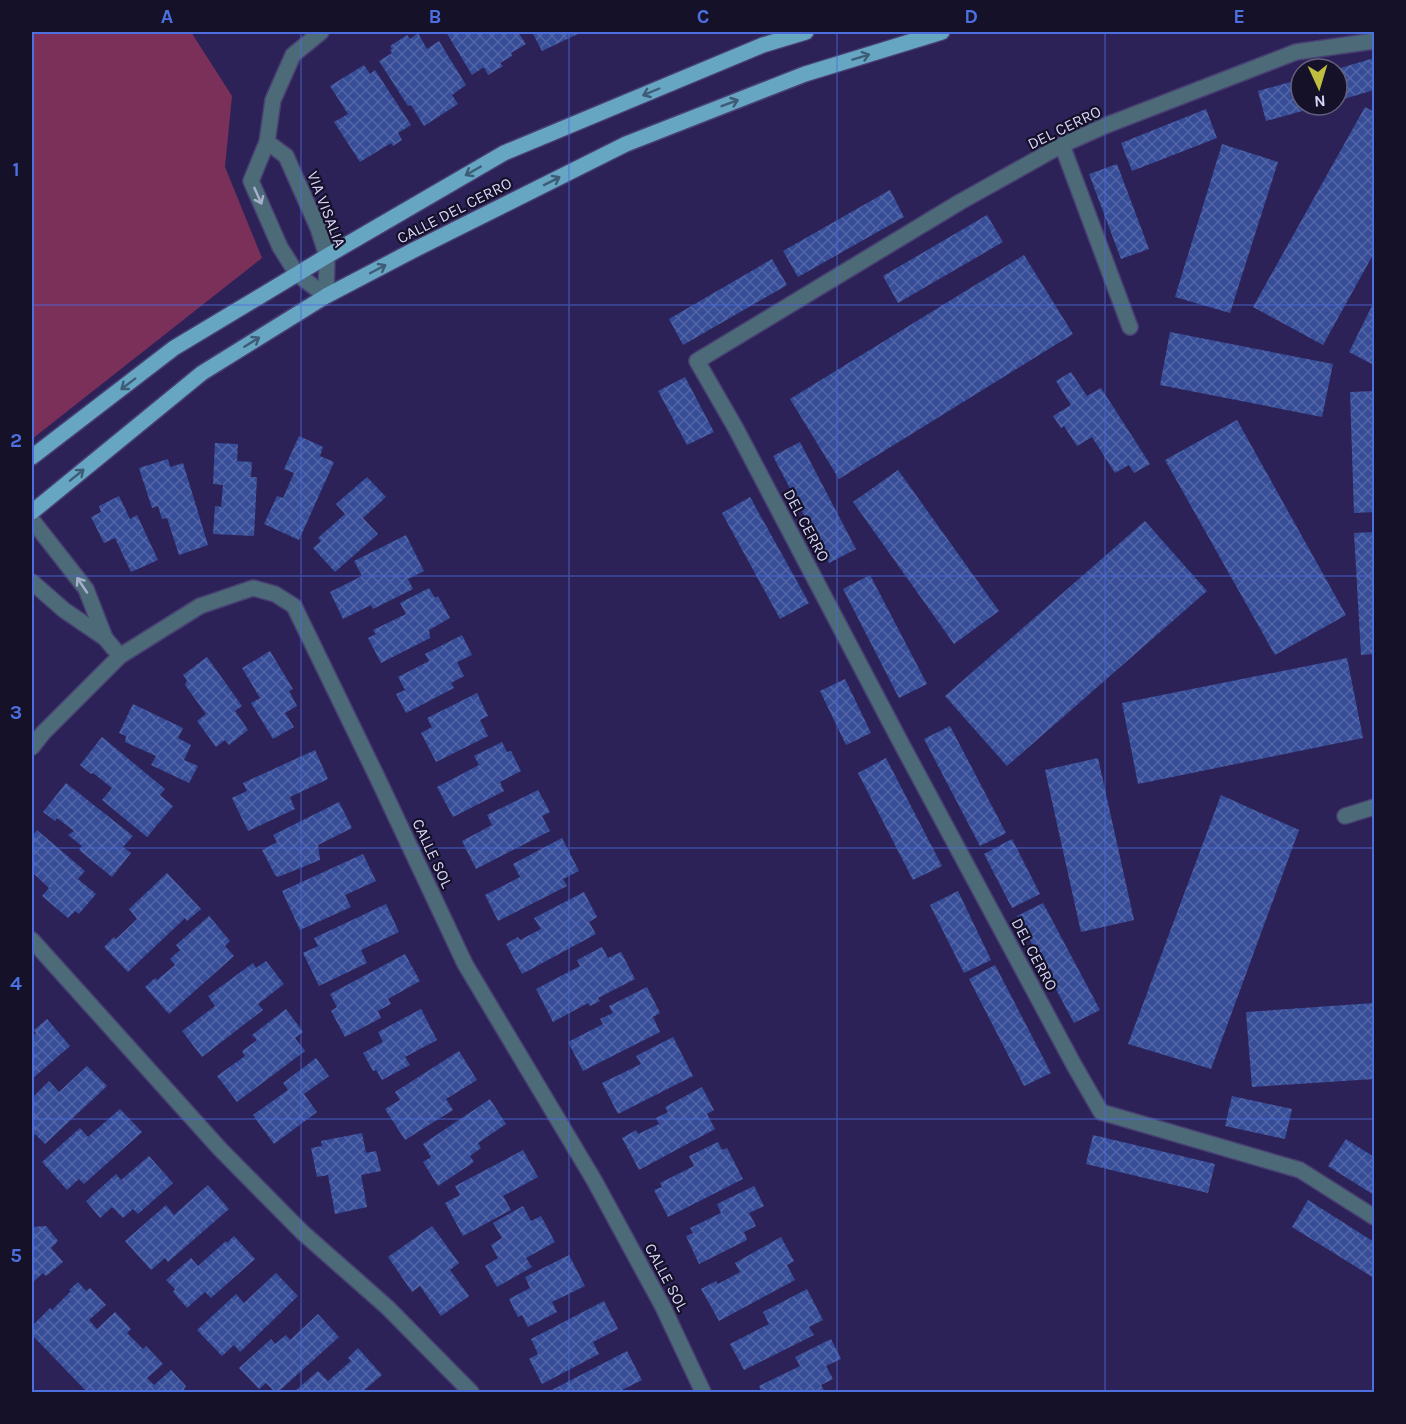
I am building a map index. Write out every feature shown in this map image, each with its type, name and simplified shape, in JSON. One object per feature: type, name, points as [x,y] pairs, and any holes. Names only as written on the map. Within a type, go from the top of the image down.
[{"type":"main road","name":"CALLE DEL CERRO","points":[[32,457],[174,348],[504,153],[763,45],[806,32]]},
{"type":"main road","name":"CALLE DEL CERRO","points":[[32,512],[202,372],[326,296],[626,144],[805,74],[942,32]]},
{"type":"street","points":[[321,32],[293,55],[273,100],[267,142],[251,181],[280,247],[297,274],[326,296]]},
{"type":"street","name":"DEL CERRO","points":[[1374,41],[1296,51],[1062,145],[960,202],[697,361],[735,427],[906,753],[1101,1112],[1300,1170],[1374,1217]]},
{"type":"street","name":"VIA VISALIA","points":[[267,142],[286,156],[318,228],[327,256],[326,296]]},
{"type":"street","points":[[1062,145],[1130,327]]},
{"type":"street","points":[[32,520],[86,589],[105,638]]},
{"type":"street","points":[[32,582],[64,610],[105,638],[120,656]]},
{"type":"street","name":"CALLE SOL","points":[[32,747],[43,733],[120,656],[200,606],[253,588],[275,594],[294,606],[465,964],[594,1180],[663,1307],[703,1392]]},
{"type":"street","points":[[1346,816],[1374,807]]},
{"type":"street","points":[[32,940],[236,1165],[302,1232],[387,1307],[471,1392]]},
{"type":"shaded area","points":[[32,32],[191,32],[232,96],[225,167],[262,258],[32,439]]},
{"type":"building","points":[[446,32],[518,32],[526,44],[500,63],[503,66],[488,75],[484,67],[472,75]]},
{"type":"building","points":[[532,32],[582,32],[542,51]]},
{"type":"building","points":[[418,33],[427,49],[439,41],[466,85],[452,95],[458,104],[424,126],[379,61],[392,53],[390,46],[407,35],[410,39]]},
{"type":"building","points":[[1374,58],[1374,90],[1349,97],[1349,65]]},
{"type":"building","points":[[364,65],[370,74],[375,70],[411,125],[398,133],[402,140],[393,146],[391,143],[360,162],[334,122],[348,114],[330,86]]},
{"type":"building","points":[[1289,82],[1289,115],[1266,121],[1258,91]]},
{"type":"building","points":[[1365,107],[1374,112],[1374,253],[1323,345],[1253,307]]},
{"type":"building","points":[[1206,109],[1217,138],[1132,171],[1121,143]]},
{"type":"building","points":[[1222,144],[1278,162],[1230,313],[1175,297]]},
{"type":"building","points":[[1117,164],[1149,249],[1121,259],[1089,174]]},
{"type":"building","points":[[890,190],[904,217],[798,277],[783,251]]},
{"type":"building","points":[[987,215],[1003,242],[898,303],[883,276]]},
{"type":"building","points":[[1024,255],[1073,334],[839,479],[790,399]]},
{"type":"building","points":[[772,259],[787,285],[683,345],[669,319]]},
{"type":"building","points":[[1374,302],[1374,365],[1349,352]]},
{"type":"building","points":[[1170,332],[1333,364],[1322,417],[1160,385]]},
{"type":"building","points":[[1071,372],[1087,396],[1101,388],[1150,464],[1134,473],[1129,465],[1115,473],[1092,437],[1077,446],[1064,426],[1061,428],[1053,416],[1071,405],[1056,381]]},
{"type":"building","points":[[685,377],[714,432],[687,445],[658,391]]},
{"type":"building","points":[[1374,391],[1374,512],[1354,513],[1350,392]]},
{"type":"building","points":[[1237,420],[1346,615],[1275,655],[1165,460]]},
{"type":"building","points":[[299,436],[323,447],[320,456],[334,462],[299,540],[264,524],[277,496],[283,498],[294,473],[284,469]]},
{"type":"building","points":[[800,442],[856,549],[829,563],[773,456]]},
{"type":"building","points":[[215,443],[238,444],[237,461],[252,462],[251,477],[257,477],[254,536],[213,534],[215,506],[221,507],[223,485],[213,484]]},
{"type":"building","points":[[168,459],[170,467],[183,463],[208,545],[179,555],[167,518],[162,519],[158,506],[152,508],[139,468]]},
{"type":"building","points":[[898,470],[999,611],[954,644],[853,502]]},
{"type":"building","points":[[367,477],[386,497],[363,518],[378,534],[335,572],[313,548],[321,541],[318,538],[345,514],[336,504]]},
{"type":"building","points":[[119,496],[130,519],[137,515],[158,560],[131,572],[115,538],[104,543],[91,517],[101,512],[99,506]]},
{"type":"building","points":[[750,497],[809,603],[780,619],[722,513]]},
{"type":"building","points":[[1145,521],[1207,591],[1007,766],[945,696]]},
{"type":"building","points":[[1374,532],[1374,654],[1361,655],[1354,533]]},
{"type":"building","points":[[406,535],[424,571],[408,579],[413,589],[373,609],[371,605],[343,619],[330,592],[362,576],[354,561]]},
{"type":"building","points":[[870,575],[927,684],[899,698],[843,589]]},
{"type":"building","points":[[429,588],[435,598],[438,596],[450,618],[429,630],[430,638],[381,663],[368,638],[376,634],[373,630],[406,614],[400,603]]},
{"type":"building","points":[[462,635],[472,655],[457,662],[464,676],[451,683],[454,688],[406,713],[396,694],[405,690],[398,677],[429,661],[425,654]]},
{"type":"building","points":[[270,651],[293,689],[289,691],[297,706],[285,713],[294,727],[273,739],[251,703],[260,698],[242,668]]},
{"type":"building","points":[[207,657],[242,706],[235,711],[248,730],[229,745],[225,740],[216,747],[197,721],[206,714],[185,685],[187,680],[183,675]]},
{"type":"building","points":[[1347,658],[1363,738],[1138,784],[1122,703]]},
{"type":"building","points":[[845,679],[871,733],[846,745],[820,691]]},
{"type":"building","points":[[477,693],[488,716],[480,720],[488,736],[436,762],[421,733],[432,727],[427,718]]},
{"type":"building","points":[[133,704],[183,728],[178,738],[191,745],[184,760],[198,766],[189,783],[151,765],[156,756],[125,742],[126,736],[119,733]]},
{"type":"building","points":[[950,726],[1006,833],[980,846],[924,739]]},
{"type":"building","points":[[102,737],[165,789],[160,795],[173,806],[147,837],[102,800],[112,788],[80,765]]},
{"type":"building","points":[[502,742],[507,752],[511,751],[521,771],[500,782],[504,791],[453,817],[437,787],[479,765],[474,756]]},
{"type":"building","points":[[315,750],[328,779],[290,797],[295,809],[248,831],[232,798],[247,791],[243,783]]},
{"type":"building","points":[[886,758],[942,866],[913,880],[858,773]]},
{"type":"building","points":[[1098,758],[1134,920],[1081,932],[1045,770]]},
{"type":"building","points":[[66,783],[133,836],[123,847],[131,853],[112,877],[79,850],[82,846],[68,835],[74,831],[57,818],[55,821],[43,812]]},
{"type":"building","points":[[538,790],[550,812],[542,816],[550,831],[476,869],[462,841],[492,825],[487,815]]},
{"type":"building","points":[[1221,795],[1299,830],[1211,1069],[1128,1044]]},
{"type":"building","points":[[339,802],[352,828],[318,845],[320,860],[278,877],[275,875],[262,850],[277,842],[273,835]]},
{"type":"building","points":[[37,830],[85,871],[78,879],[96,894],[79,914],[75,911],[68,918],[42,896],[49,888],[32,872],[32,837]]},
{"type":"building","points":[[562,838],[579,871],[563,879],[567,886],[498,921],[485,895],[520,877],[513,864]]},
{"type":"building","points":[[1012,839],[1040,894],[1012,908],[984,854]]},
{"type":"building","points":[[363,854],[376,881],[345,895],[351,907],[300,930],[282,891]]},
{"type":"building","points":[[167,873],[201,909],[187,921],[185,918],[128,972],[104,947],[137,919],[129,909]]},
{"type":"building","points":[[958,891],[991,960],[964,973],[930,905]]},
{"type":"building","points":[[584,892],[597,917],[589,922],[596,934],[522,974],[506,944],[518,937],[520,940],[541,929],[534,918]]},
{"type":"building","points":[[1043,903],[1100,1010],[1074,1023],[1017,916]]},
{"type":"building","points":[[386,904],[399,932],[361,950],[367,963],[319,986],[303,953],[318,946],[314,938]]},
{"type":"building","points":[[209,916],[230,941],[225,946],[234,956],[169,1014],[145,987],[175,965],[170,959],[180,950],[176,945]]},
{"type":"building","points":[[602,947],[608,958],[621,952],[635,979],[598,998],[600,1001],[590,1006],[588,1003],[553,1022],[536,989],[580,966],[577,960]]},
{"type":"building","points":[[405,954],[420,981],[388,999],[391,1004],[378,1011],[381,1018],[345,1037],[331,1011],[337,1007],[330,994]]},
{"type":"building","points":[[266,961],[284,984],[258,1004],[263,1010],[202,1057],[182,1031],[215,1006],[208,996],[253,963],[256,968]]},
{"type":"building","points":[[995,965],[1051,1073],[1024,1086],[969,979]]},
{"type":"building","points":[[647,987],[660,1013],[653,1017],[660,1032],[583,1071],[568,1042],[603,1024],[600,1019],[613,1013],[609,1006]]},
{"type":"building","points":[[1374,1003],[1374,1079],[1252,1087],[1246,1012]]},
{"type":"building","points":[[286,1009],[303,1032],[295,1038],[305,1051],[237,1102],[217,1076],[245,1056],[242,1051],[257,1040],[252,1035]]},
{"type":"building","points":[[421,1009],[437,1040],[405,1057],[410,1065],[382,1080],[376,1070],[373,1071],[363,1053],[383,1042],[378,1032]]},
{"type":"building","points":[[47,1019],[70,1046],[32,1079],[32,1037],[36,1033],[34,1030]]},
{"type":"building","points":[[673,1037],[693,1076],[618,1114],[602,1083],[641,1064],[636,1056]]},
{"type":"building","points":[[459,1051],[477,1080],[446,1099],[453,1110],[405,1140],[385,1109],[400,1100],[395,1092]]},
{"type":"building","points":[[316,1058],[329,1076],[304,1094],[317,1112],[274,1144],[253,1115],[288,1090],[283,1083]]},
{"type":"building","points":[[87,1066],[107,1086],[45,1144],[35,1134],[32,1138],[32,1098],[49,1081],[59,1092]]},
{"type":"building","points":[[702,1087],[714,1110],[707,1114],[715,1129],[639,1170],[622,1138],[636,1130],[638,1134],[659,1124],[656,1118],[668,1112],[665,1107]]},
{"type":"building","points":[[1232,1096],[1292,1109],[1285,1139],[1225,1126]]},
{"type":"building","points":[[490,1099],[506,1124],[478,1143],[481,1148],[470,1156],[474,1162],[438,1186],[423,1162],[431,1157],[423,1144]]},
{"type":"building","points":[[120,1109],[142,1132],[84,1184],[79,1179],[67,1190],[42,1162],[80,1128],[88,1137]]},
{"type":"building","points":[[362,1133],[366,1153],[376,1151],[381,1171],[361,1175],[367,1207],[335,1214],[328,1175],[317,1177],[311,1148],[322,1146],[321,1141]]},
{"type":"building","points":[[1093,1135],[1215,1164],[1208,1193],[1086,1164]]},
{"type":"building","points":[[1346,1139],[1374,1157],[1374,1195],[1328,1166]]},
{"type":"building","points":[[718,1142],[722,1150],[727,1148],[743,1179],[668,1217],[654,1190],[662,1187],[660,1183],[694,1166],[689,1156]]},
{"type":"building","points":[[523,1150],[538,1177],[503,1196],[511,1210],[463,1236],[445,1203],[460,1195],[455,1186]]},
{"type":"building","points":[[149,1156],[173,1183],[138,1214],[133,1209],[123,1218],[112,1207],[100,1218],[86,1201],[116,1174],[121,1180]]},
{"type":"building","points":[[208,1185],[229,1209],[168,1262],[165,1258],[151,1270],[125,1241],[166,1205],[174,1215]]},
{"type":"building","points":[[754,1186],[764,1206],[749,1213],[756,1226],[744,1232],[747,1240],[699,1264],[686,1236],[693,1233],[690,1228],[721,1213],[717,1204]]},
{"type":"building","points":[[1308,1200],[1374,1242],[1374,1278],[1292,1227]]},
{"type":"building","points":[[523,1206],[531,1221],[541,1216],[555,1242],[526,1258],[532,1267],[497,1287],[485,1266],[498,1258],[491,1245],[502,1238],[493,1223]]},
{"type":"building","points":[[46,1226],[58,1241],[51,1248],[63,1262],[46,1276],[43,1273],[32,1283],[32,1227]]},
{"type":"building","points":[[432,1226],[459,1263],[450,1270],[469,1296],[441,1316],[420,1286],[412,1292],[388,1257]]},
{"type":"building","points":[[234,1236],[255,1259],[211,1298],[205,1292],[187,1308],[173,1292],[175,1289],[166,1280],[191,1258],[198,1266]]},
{"type":"building","points":[[781,1237],[794,1261],[787,1265],[795,1280],[719,1321],[701,1289],[716,1281],[718,1284],[740,1272],[735,1263]]},
{"type":"building","points":[[569,1255],[585,1286],[552,1302],[557,1312],[528,1327],[522,1315],[518,1317],[509,1299],[530,1288],[525,1277]]},
{"type":"building","points":[[276,1273],[298,1296],[240,1352],[234,1345],[222,1356],[197,1330],[236,1294],[244,1303]]},
{"type":"building","points":[[78,1282],[86,1291],[90,1288],[106,1305],[89,1320],[97,1329],[115,1312],[131,1329],[127,1333],[143,1349],[146,1346],[163,1364],[147,1378],[154,1385],[171,1370],[186,1386],[184,1392],[87,1392],[32,1335],[32,1326],[50,1308],[52,1310]]},
{"type":"building","points":[[807,1289],[823,1320],[809,1327],[814,1335],[744,1370],[730,1344],[769,1324],[763,1312]]},
{"type":"building","points":[[604,1301],[618,1329],[593,1342],[599,1354],[542,1384],[529,1359],[538,1354],[531,1339]]},
{"type":"building","points":[[318,1314],[339,1337],[278,1392],[266,1383],[259,1389],[239,1368],[271,1339],[275,1344],[286,1335],[290,1340]]},
{"type":"building","points":[[831,1339],[841,1359],[826,1366],[833,1379],[821,1385],[825,1392],[762,1392],[759,1386],[800,1366],[795,1357]]},
{"type":"building","points":[[358,1348],[382,1375],[362,1392],[294,1392],[318,1371],[328,1381],[351,1361],[348,1358]]},
{"type":"building","points":[[627,1351],[642,1380],[618,1392],[548,1392]]}]
